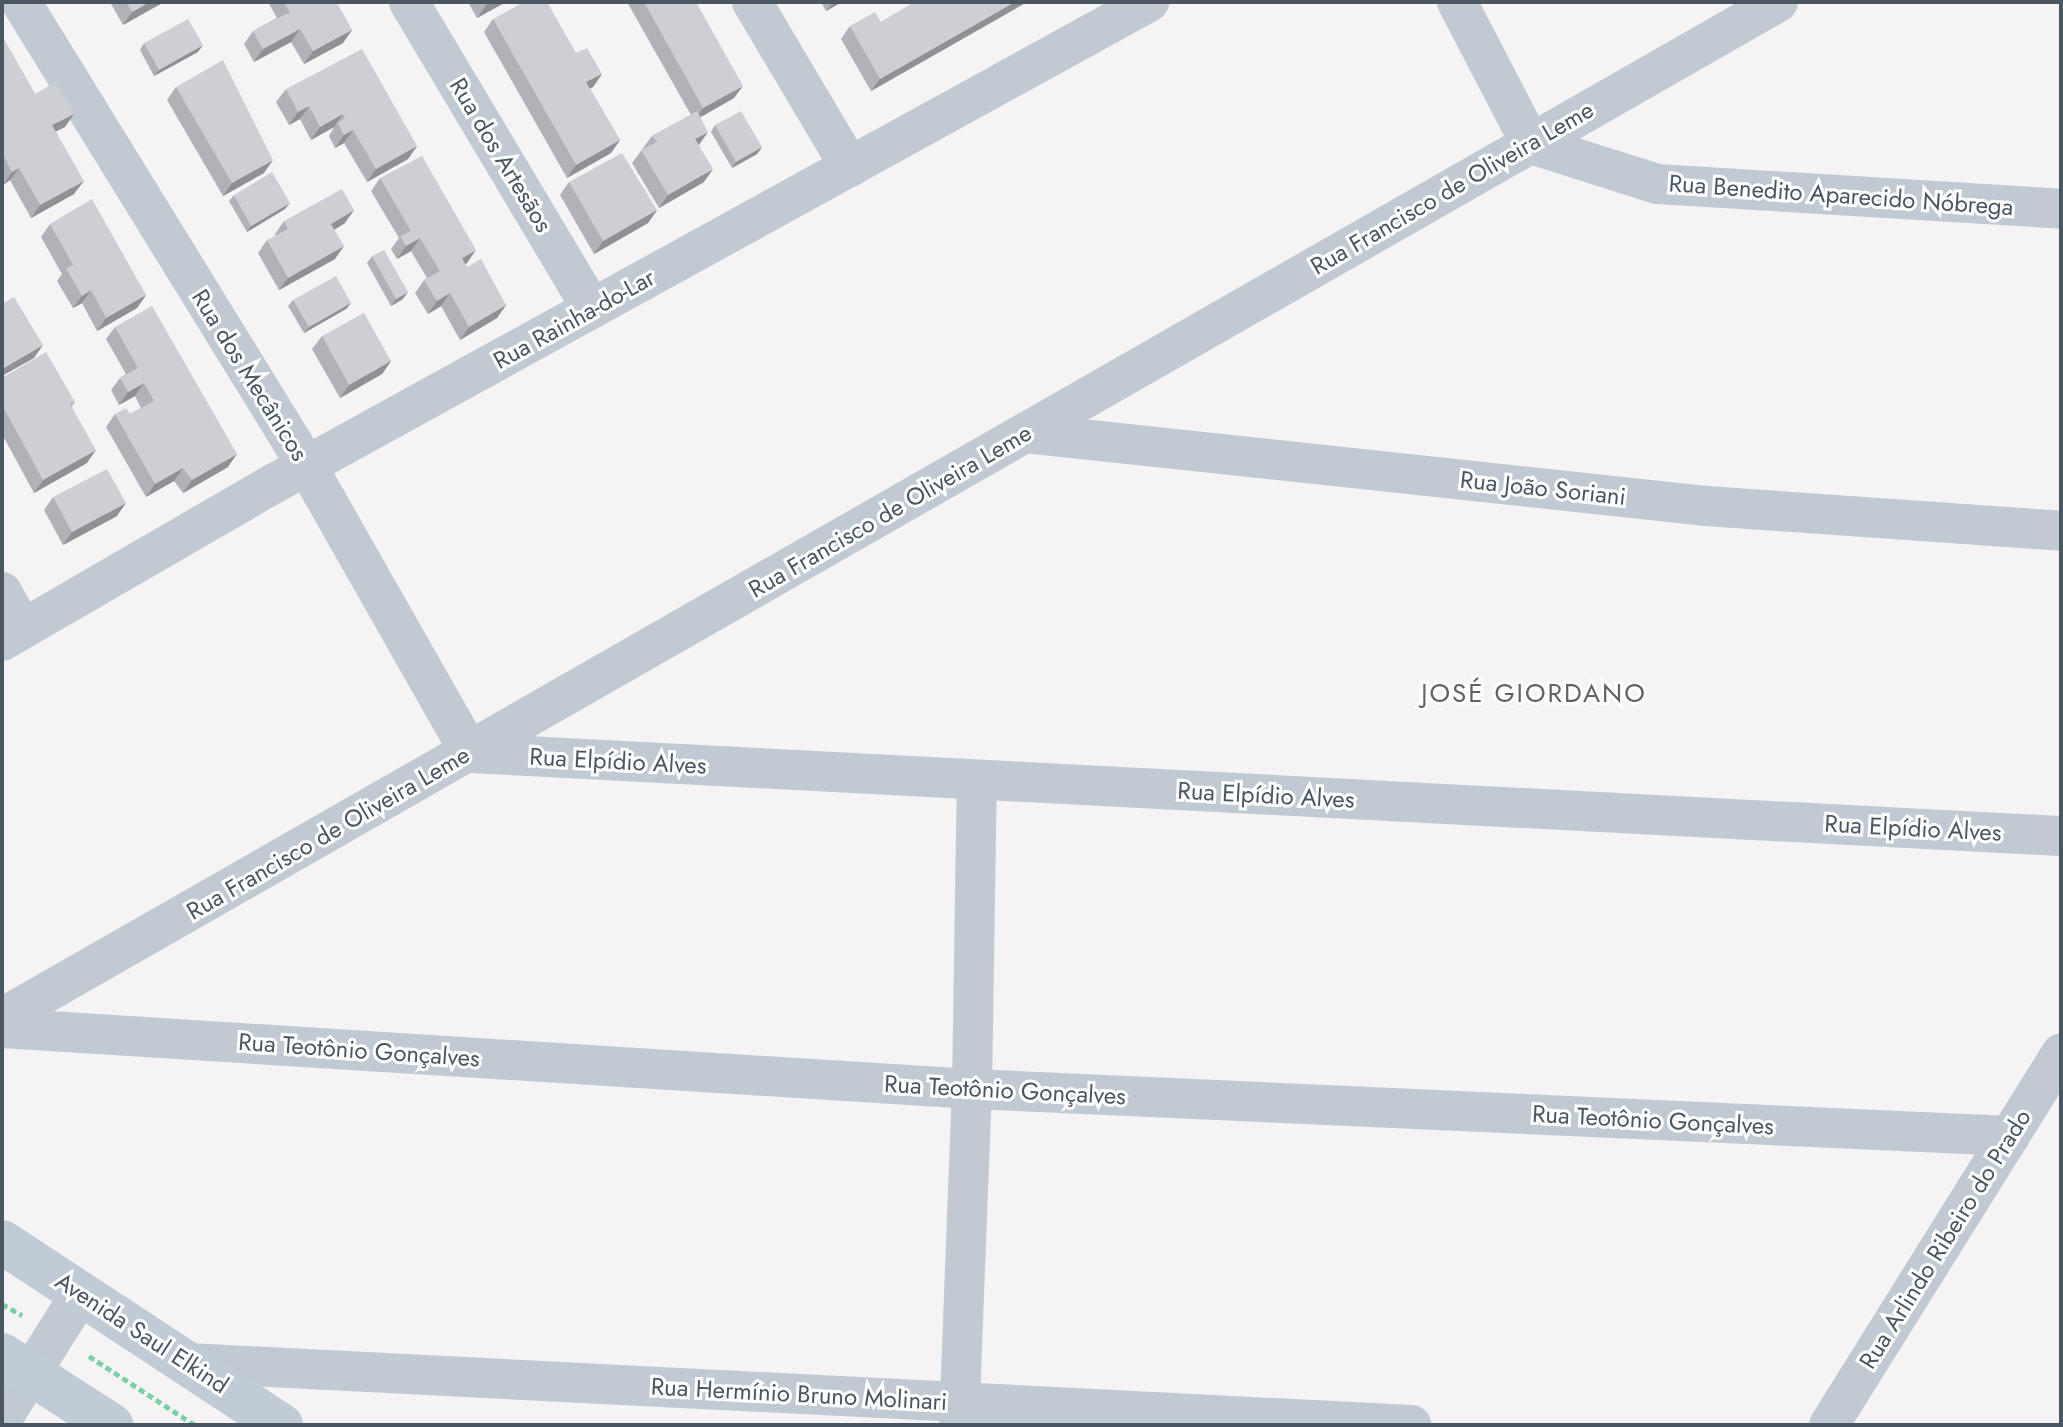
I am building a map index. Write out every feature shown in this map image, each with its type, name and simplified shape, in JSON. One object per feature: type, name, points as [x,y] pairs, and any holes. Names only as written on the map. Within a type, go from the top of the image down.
[{"type":"main road","name":"Avenida Saul Elkind","points":[[2,1242],[281,1425]]},
{"type":"main road","points":[[16,1364],[111,1425]]},
{"type":"street","name":"Rua dos Mecânicos","points":[[21,2],[307,466],[470,753]]},
{"type":"street","name":"Rua dos Artesãos","points":[[409,2],[592,309]]},
{"type":"street","points":[[752,2],[850,167]]},
{"type":"street","points":[[1457,2],[1531,144]]},
{"type":"street","name":"Rua Francisco de Oliveira Leme","points":[[2,1018],[1778,2]]},
{"type":"street","name":"Rua Rainha-do-Lar","points":[[12,634],[307,466],[850,167],[1123,8]]},
{"type":"street","name":"Rua Benedito Aparecido Nóbrega","points":[[1531,144],[1657,184],[2061,209]]},
{"type":"street","name":"Rua João Soriani","points":[[1025,433],[1707,506],[2061,531]]},
{"type":"street","points":[[2,592],[12,634]]},
{"type":"street","name":"Rua Elpídio Alves","points":[[470,753],[2061,836]]},
{"type":"street","points":[[960,1413],[972,1089],[977,780]]},
{"type":"street","name":"Rua Teotônio Gonçalves","points":[[2,1028],[972,1089],[2010,1136]]},
{"type":"street","name":"Rua Arlindo Ribeiro do Prado","points":[[1829,1425],[2061,1054]]},
{"type":"street","points":[[2,1419],[16,1364],[81,1293]]},
{"type":"street","name":"Rua Hermínio Bruno Molinari","points":[[188,1363],[960,1413],[1411,1425]]},
{"type":"building","points":[[127,2],[150,2],[132,12]]},
{"type":"building","points":[[284,2],[336,2],[352,30],[313,51],[300,29],[263,49],[253,31],[290,12]]},
{"type":"building","points":[[524,2],[547,2],[576,53],[587,48],[602,74],[586,82],[620,140],[576,165],[493,19]]},
{"type":"building","points":[[644,2],[696,2],[743,86],[703,108]]},
{"type":"building","points":[[915,2],[1015,2],[880,79],[850,26],[875,12],[881,22]]},
{"type":"building","points":[[188,19],[203,45],[159,70],[144,43]]},
{"type":"building","points":[[2,36],[35,94],[56,82],[74,114],[52,125],[84,181],[40,205],[19,168],[12,172],[2,157]]},
{"type":"building","points":[[362,49],[417,146],[376,169],[353,130],[344,135],[338,123],[345,118],[343,114],[320,127],[309,106],[298,112],[286,89]]},
{"type":"building","points":[[223,60],[273,160],[232,183],[176,87]]},
{"type":"building","points":[[697,111],[708,132],[695,139],[713,169],[668,195],[641,150],[657,142],[652,136]]},
{"type":"building","points":[[741,111],[762,147],[736,162],[715,125]]},
{"type":"building","points":[[622,153],[657,210],[603,241],[569,182]]},
{"type":"building","points":[[422,156],[476,250],[462,258],[467,267],[481,259],[506,305],[469,327],[450,293],[437,301],[424,280],[440,271],[420,238],[406,246],[400,236],[411,231],[380,178]]},
{"type":"building","points":[[272,172],[290,203],[251,226],[234,195]]},
{"type":"building","points":[[342,189],[354,210],[331,224],[344,246],[288,278],[267,240],[288,229],[284,221]]},
{"type":"building","points":[[92,199],[146,295],[106,318],[91,290],[82,296],[66,268],[73,265],[50,224]]},
{"type":"building","points":[[384,250],[408,292],[396,299],[372,256]]},
{"type":"building","points":[[336,276],[351,303],[309,327],[293,300]]},
{"type":"building","points":[[14,297],[43,345],[2,369],[2,304]]},
{"type":"building","points":[[152,306],[237,454],[192,480],[183,468],[155,484],[115,414],[126,408],[130,414],[154,401],[144,383],[128,392],[120,378],[138,368],[115,327]]},
{"type":"building","points":[[364,313],[391,361],[349,385],[322,336]]},
{"type":"building","points":[[46,352],[75,402],[70,404],[96,450],[43,480],[2,405],[2,378]]},
{"type":"building","points":[[107,469],[126,503],[72,532],[53,497]]},
{"type":"district","name":"JOSÉ GIORDANO","points":[[1534,694]]}]
